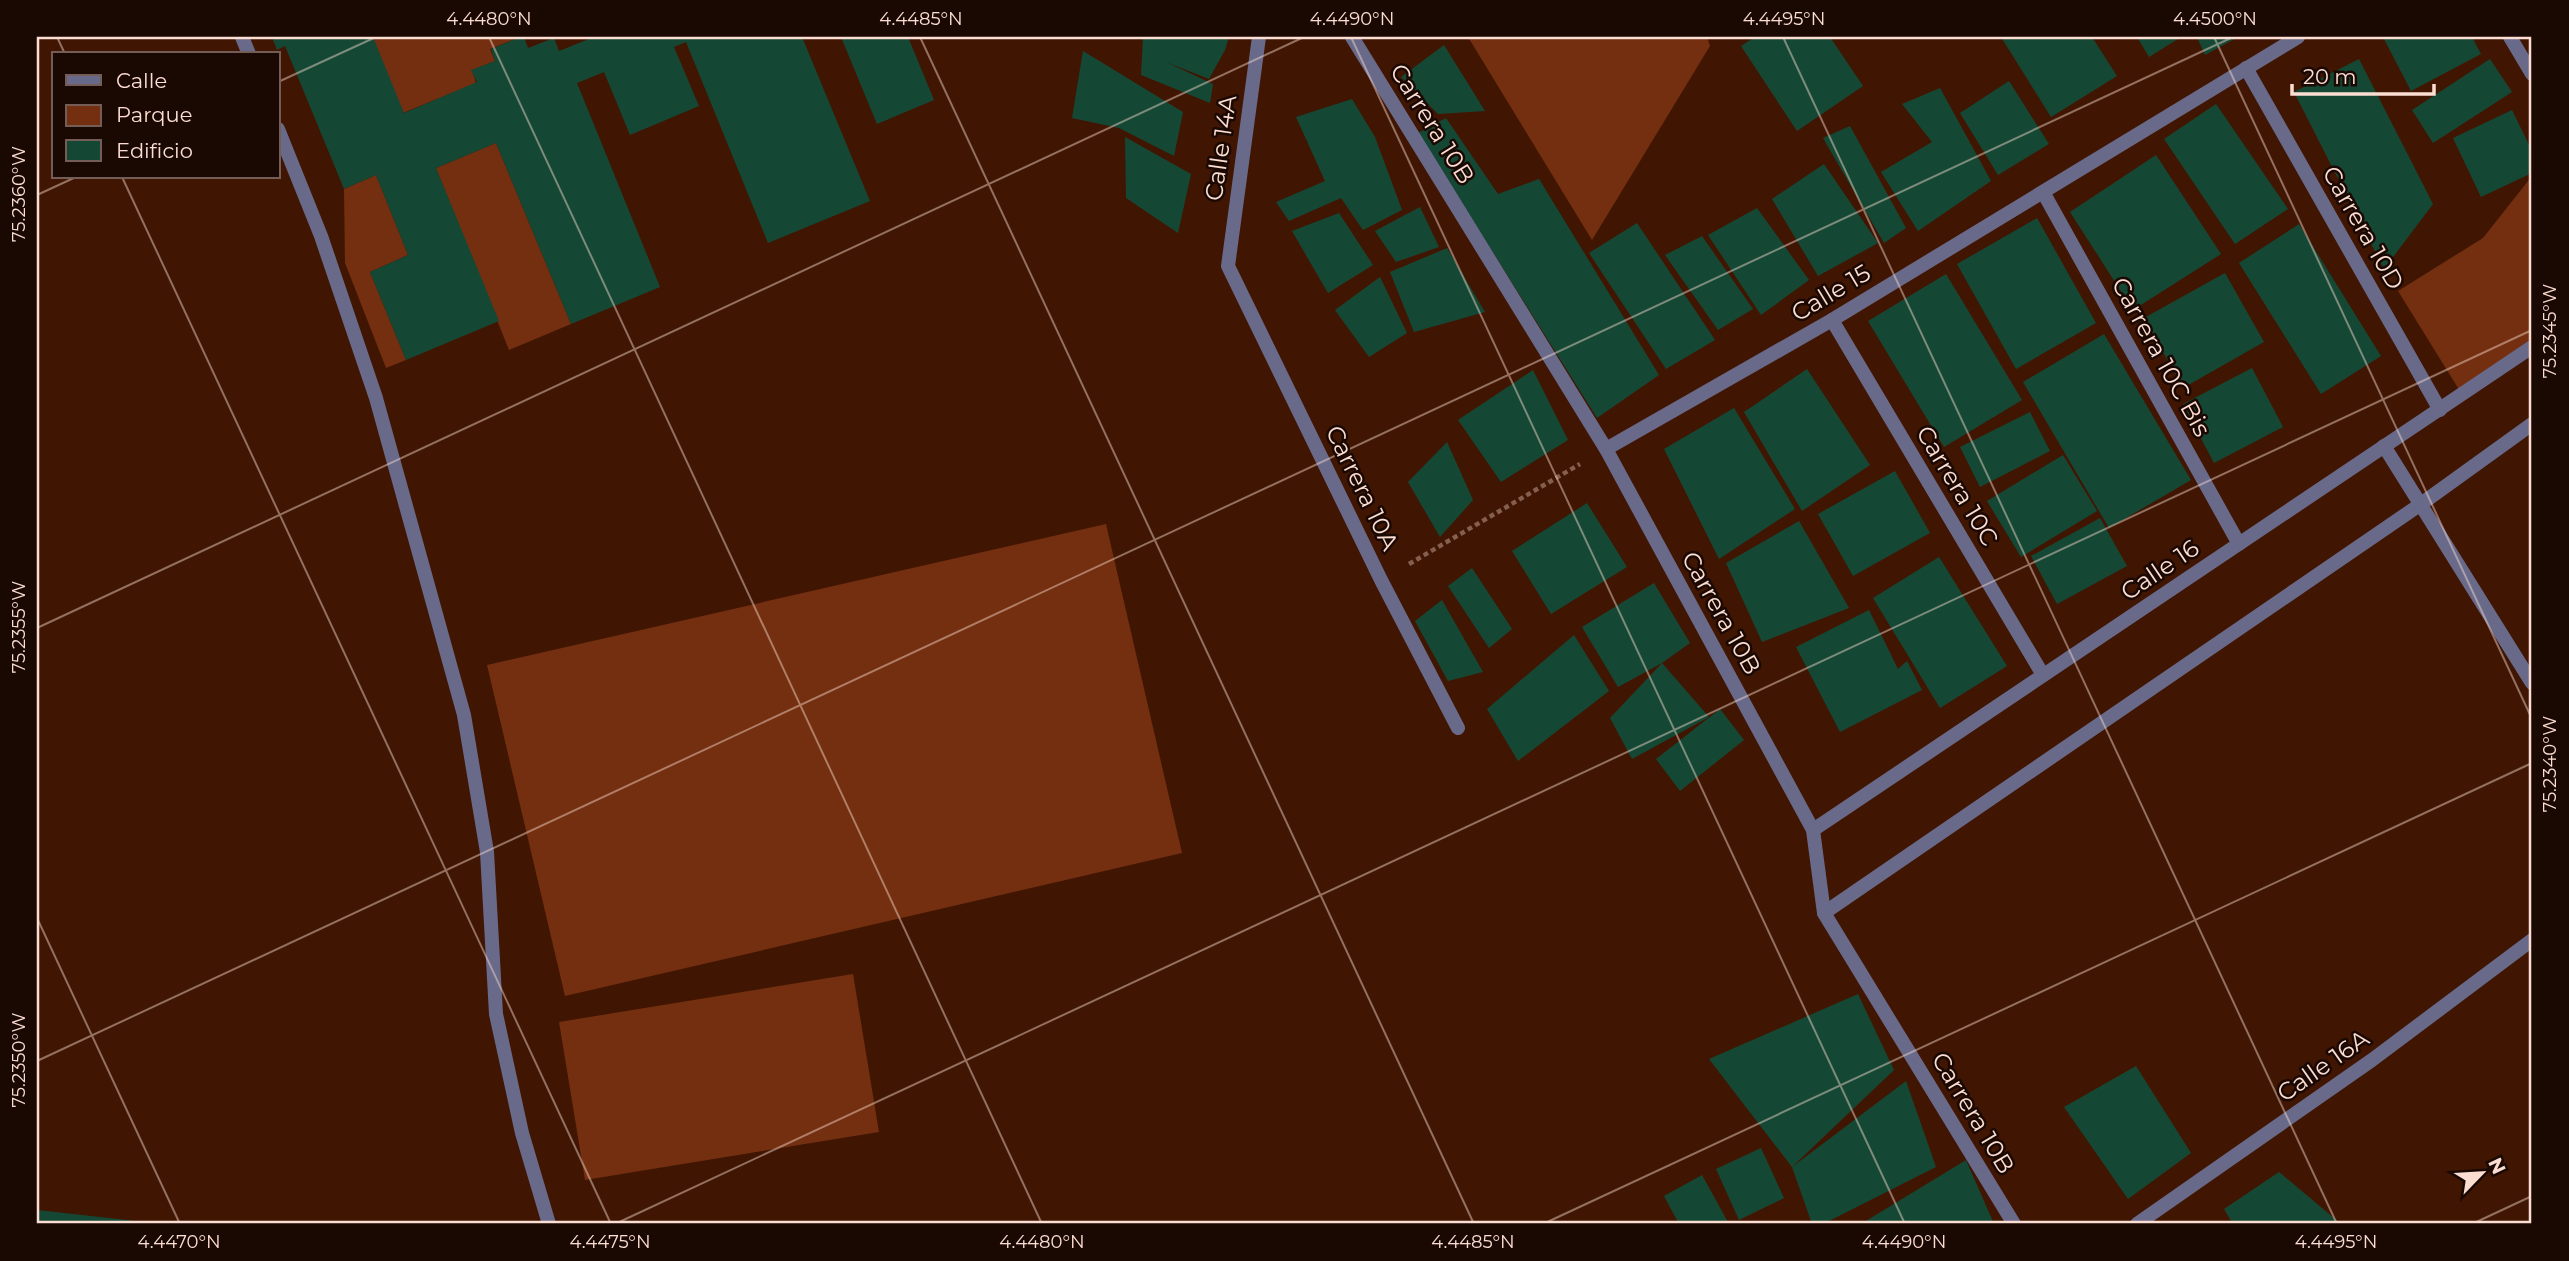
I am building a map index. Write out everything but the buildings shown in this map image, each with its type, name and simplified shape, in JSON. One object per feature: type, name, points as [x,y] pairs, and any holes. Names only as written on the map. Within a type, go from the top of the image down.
[{"type":"street","name":"Calle 14A","points":[[1228,266],[1259,37]]},
{"type":"street","name":"Carrera 10B","points":[[1352,37],[1606,449],[1813,830],[1824,913],[2014,1224]]},
{"type":"street","name":"Calle 15","points":[[1606,449],[1832,320],[2298,37]]},
{"type":"street","points":[[2510,37],[2532,74]]},
{"type":"street","name":"Carrera 10D","points":[[2246,68],[2440,410]]},
{"type":"street","points":[[280,134],[321,236],[376,398],[464,715],[487,852],[496,1014],[522,1133],[549,1224]]},
{"type":"street","name":"Carrera 10C Bis","points":[[2043,192],[2239,544]]},
{"type":"street","name":"Carrera 10A","points":[[1228,266],[1381,580],[1458,728]]},
{"type":"street","name":"Carrera 10C","points":[[1832,320],[2043,675]]},
{"type":"street","name":"Calle 16","points":[[1813,830],[2532,347]]},
{"type":"street","points":[[1824,913],[2421,504],[2532,424]]},
{"type":"street","points":[[2384,446],[2532,683]]},
{"type":"street","name":"Calle 16A","points":[[2137,1224],[2372,1060],[2532,940]]},
{"type":"path","points":[[1381,580],[1606,449]]},
{"type":"green space","points":[[372,37],[520,37],[490,49],[495,61],[472,70],[476,83],[403,113]]},
{"type":"green space","points":[[1468,37],[1707,37],[1710,46],[1592,240]]},
{"type":"green space","points":[[496,143],[571,324],[509,350],[436,168]]},
{"type":"green space","points":[[376,175],[408,255],[370,272],[406,360],[386,368],[345,263],[344,189]]},
{"type":"green space","points":[[2532,176],[2532,352],[2463,396],[2398,291],[2483,238]]},
{"type":"green space","points":[[1106,524],[1182,853],[565,996],[487,665]]},
{"type":"green space","points":[[853,974],[879,1132],[585,1180],[559,1022]]}]
